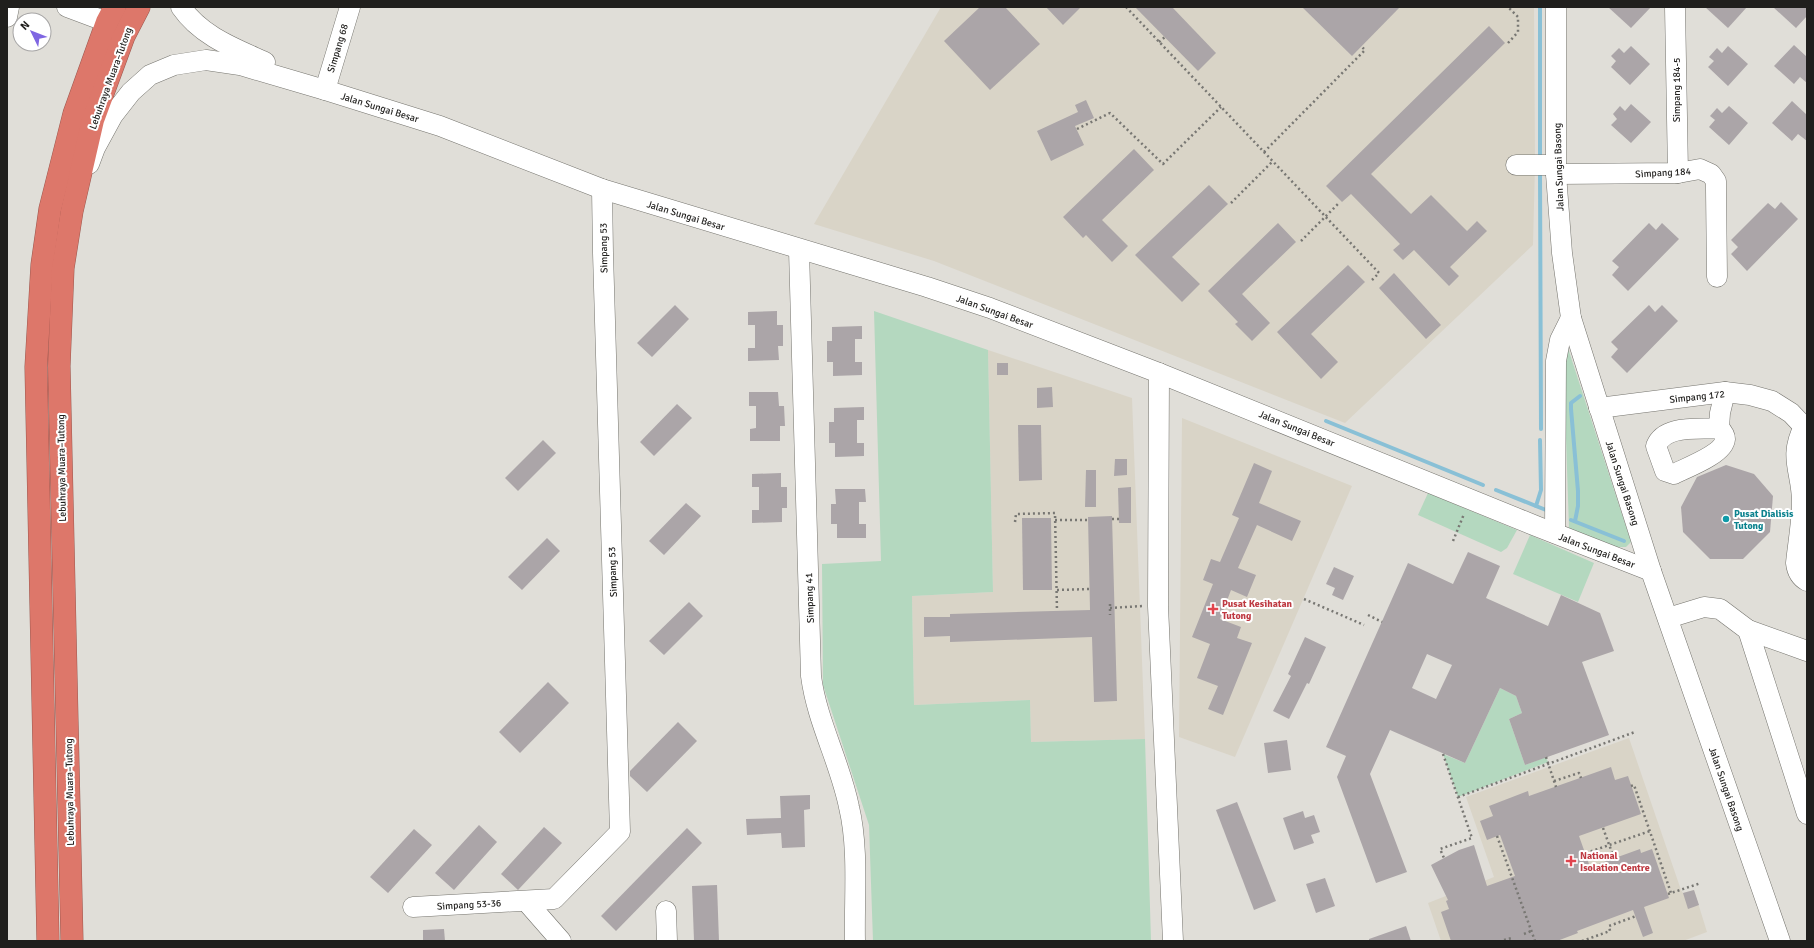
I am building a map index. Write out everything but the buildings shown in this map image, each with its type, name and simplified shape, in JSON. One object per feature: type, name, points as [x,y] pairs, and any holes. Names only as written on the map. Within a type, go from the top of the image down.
[{"type":"highway","name":"Lebuhraya Muara–Tutong","points":[[72,941],[59,366],[63,268],[72,211],[93,120],[124,36],[139,7]]},
{"type":"highway","name":"Lebuhraya Muara–Tutong","points":[[48,941],[36,367],[42,265],[50,209],[74,114],[111,15]]},
{"type":"street","points":[[7,17],[9,7]]},
{"type":"street","points":[[67,7],[111,15]]},
{"type":"street","name":"Jalan Sungai Besar","points":[[181,7],[186,15],[202,30],[231,47],[325,90]]},
{"type":"street","name":"Simpang 68","points":[[325,90],[350,7]]},
{"type":"street","name":"Jalan Sungai Basong","points":[[1556,7],[1556,170],[1562,253],[1571,318],[1652,571],[1780,941]]},
{"type":"street","name":"Simpang 184-5","points":[[1675,7],[1678,173]]},
{"type":"street","name":"Jalan Sungai Besar","points":[[72,211],[95,148],[113,115],[131,92],[150,75],[174,65],[206,60],[240,66],[325,90],[440,126],[602,190],[927,287],[990,308],[1159,373],[1652,571]]},
{"type":"street","name":"Simpang 184","points":[[1516,165],[1556,170],[1678,173],[1700,169],[1711,174],[1716,181],[1717,277]]},
{"type":"street","name":"Simpang 53","points":[[526,901],[554,899],[620,832],[602,190]]},
{"type":"street","name":"Simpang 41","points":[[799,250],[811,676],[814,698],[849,806],[854,831],[855,941]]},
{"type":"street","points":[[1555,533],[1556,362],[1560,340],[1571,318]]},
{"type":"street","points":[[1159,373],[1158,606],[1173,941]]},
{"type":"street","points":[[1719,428],[1720,413],[1725,392]]},
{"type":"street","name":"Simpang 172","points":[[1599,408],[1725,392],[1750,395],[1772,400],[1791,413],[1805,428]]},
{"type":"street","points":[[1805,428],[1797,440],[1796,454],[1802,502],[1796,564],[1797,571],[1807,582]]},
{"type":"street","points":[[1668,618],[1704,607],[1720,609],[1748,630],[1807,651]]},
{"type":"street","points":[[1748,630],[1807,814]]},
{"type":"street","points":[[526,901],[561,941]]},
{"type":"street","name":"Simpang 53-36","points":[[413,907],[526,901]]},
{"type":"street","points":[[666,911],[667,941]]},
{"type":"path","points":[[1126,7],[1380,274],[1372,280]]},
{"type":"path","points":[[1508,7],[1518,17],[1518,32],[1508,43]]},
{"type":"path","points":[[1159,42],[1165,37]]},
{"type":"path","points":[[1264,152],[1365,50],[1361,46]]},
{"type":"path","points":[[1077,129],[1110,113],[1163,164],[1221,107]]},
{"type":"path","points":[[1231,203],[1273,161]]},
{"type":"path","points":[[1302,241],[1339,203]]},
{"type":"path","points":[[1453,541],[1471,499]]},
{"type":"path","points":[[1016,522],[1016,514],[1055,513],[1057,611]]},
{"type":"path","points":[[1112,519],[1119,519]]},
{"type":"path","points":[[1055,520],[1088,520]]},
{"type":"path","points":[[1057,590],[1090,589]]},
{"type":"path","points":[[1304,599],[1364,625]]},
{"type":"path","points":[[1110,615],[1110,606],[1158,606]]},
{"type":"path","points":[[1368,615],[1382,622]]},
{"type":"path","points":[[1458,796],[1634,732]]},
{"type":"path","points":[[1443,754],[1472,838],[1440,849],[1444,858]]},
{"type":"path","points":[[1546,757],[1556,787]]},
{"type":"path","points":[[1554,781],[1579,773],[1581,778]]},
{"type":"path","points":[[1631,786],[1634,785],[1670,893],[1701,883]]},
{"type":"path","points":[[1603,828],[1614,858]]},
{"type":"path","points":[[1586,854],[1650,831]]},
{"type":"path","points":[[1497,836],[1535,941]]},
{"type":"path","points":[[1582,941],[1610,931],[1609,926],[1636,916]]},
{"type":"path","points":[[1524,934],[1531,931]]},
{"type":"path","points":[[1504,940],[1512,938]]},
{"type":"shaded area","points":[[941,7],[1534,7],[1535,165],[1533,245],[1345,423],[934,261],[814,224]]},
{"type":"shaded area","points":[[988,350],[1132,398],[1145,739],[1031,742],[1030,700],[914,705],[912,596],[993,592]]},
{"type":"shaded area","points":[[1182,418],[1352,486],[1235,757],[1179,737]]},
{"type":"shaded area","points":[[1629,738],[1681,890],[1683,893],[1694,890],[1707,932],[1683,941],[1441,941],[1428,903],[1494,877],[1466,797]]},
{"type":"green space","points":[[874,311],[988,350],[993,592],[912,596],[914,705],[1030,700],[1031,742],[1145,739],[1151,941],[873,941],[869,825],[823,685],[822,564],[881,561]]},
{"type":"green space","points":[[1566,342],[1631,542],[1626,547],[1611,547],[1569,528],[1563,350]]},
{"type":"green space","points":[[1428,493],[1517,530],[1507,548],[1501,552],[1418,515]]},
{"type":"green space","points":[[1530,535],[1594,563],[1578,602],[1513,574]]},
{"type":"green space","points":[[1500,688],[1516,696],[1522,713],[1509,719],[1525,765],[1546,757],[1548,762],[1458,797],[1443,754],[1465,763]]},
{"type":"waterway","points":[[1540,7],[1540,158]]},
{"type":"waterway","points":[[1540,171],[1541,429]]},
{"type":"waterway","points":[[1575,521],[1578,506],[1578,491],[1571,403],[1580,396]]},
{"type":"waterway","points":[[1326,421],[1483,485]]},
{"type":"waterway","points":[[1536,506],[1541,490],[1540,440]]},
{"type":"waterway","points":[[1496,490],[1546,510]]},
{"type":"waterway","points":[[1571,520],[1624,541]]},
{"type":"place","name":"Pusat Dialisis Tutong","points":[[1726,519]]},
{"type":"place","name":"Pusat Kesihatan Tutong","points":[[1213,609]]},
{"type":"place","name":"National Isolation Centre","points":[[1571,861]]}]
